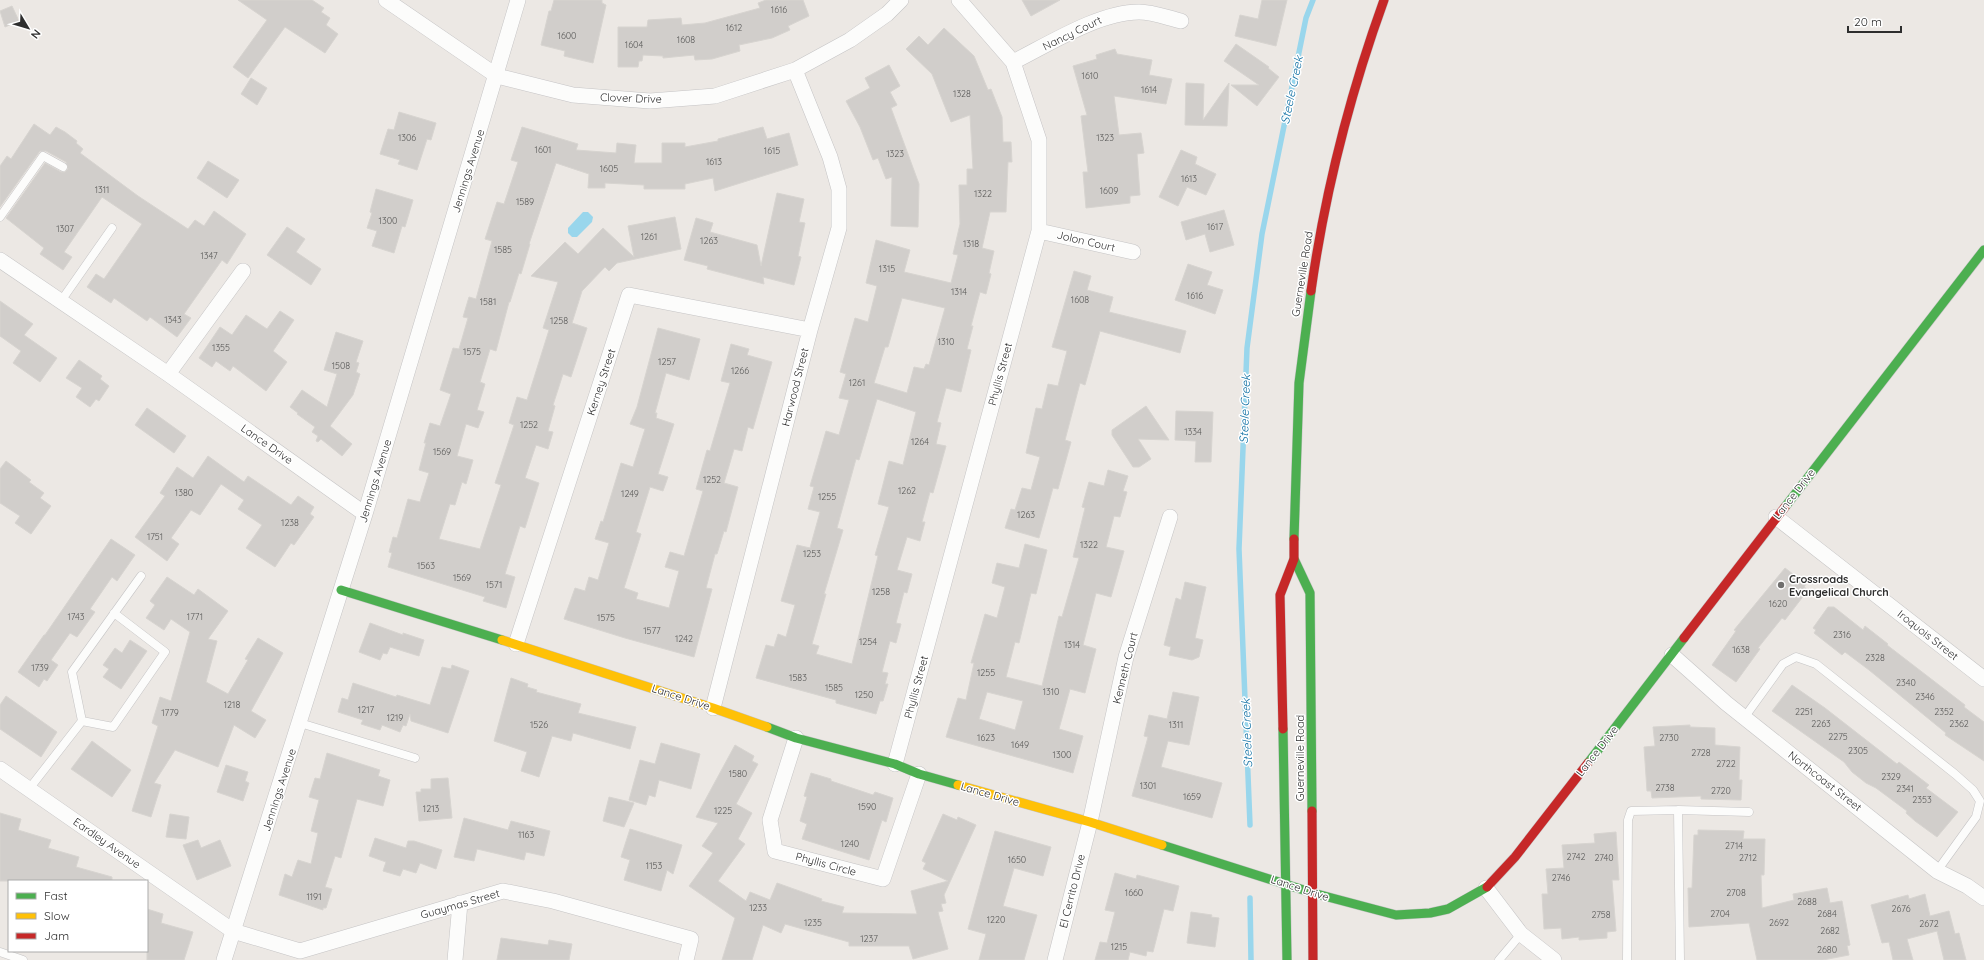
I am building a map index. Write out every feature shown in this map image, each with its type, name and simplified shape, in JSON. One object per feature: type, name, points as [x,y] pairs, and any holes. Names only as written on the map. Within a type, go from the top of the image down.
[{"type":"street","name":"Clover Drive","points":[[386,0],[496,76],[573,95],[650,101],[715,96],[795,70],[850,40],[887,14],[901,0]]},
{"type":"street","name":"Jennings Avenue","points":[[224,960],[365,514],[518,0]]},
{"type":"street","name":"Phyllis Street","points":[[895,764],[1039,231],[1039,140],[1013,62],[959,0]]},
{"type":"street","name":"Guerneville Road","points":[[1287,960],[1284,883],[1280,595],[1294,559],[1294,503],[1299,384],[1318,242],[1341,140],[1369,42],[1384,0]]},
{"type":"street","name":"Nancy Court","points":[[1013,62],[1104,18],[1124,13],[1141,12],[1181,21]]},
{"type":"street","name":"Harwood Street","points":[[713,708],[810,330],[839,228],[838,189],[830,157],[795,70]]},
{"type":"street","name":"Jolon Court","points":[[1039,231],[1133,252]]},
{"type":"street","name":"Lance Drive","points":[[341,590],[516,644],[713,708],[796,738],[895,764],[919,774],[1090,822],[1313,893],[1396,915],[1413,916],[1448,909],[1465,901],[1486,888],[1515,857],[1672,655],[1776,517],[1984,250]]},
{"type":"street","name":"Lance Drive","points":[[0,260],[168,374],[365,514]]},
{"type":"street","points":[[168,374],[243,271]]},
{"type":"street","name":"Kerney Street","points":[[516,644],[629,296],[810,330]]},
{"type":"street","name":"Kenneth Court","points":[[1090,822],[1126,657],[1170,517]]},
{"type":"street","name":"Iroquois Street","points":[[1776,517],[1984,679]]},
{"type":"street","name":"Guerneville Road","points":[[1294,559],[1310,593],[1313,893],[1312,960]]},
{"type":"street","name":"Northcoast Street","points":[[1672,655],[1744,718],[1937,870],[1967,886],[1984,898]]},
{"type":"street","name":"Phyllis Circle","points":[[796,738],[770,820],[776,851],[883,879],[919,774]]},
{"type":"street","name":"Eardley Avenue","points":[[0,769],[233,930]]},
{"type":"street","name":"El Cerrito Drive","points":[[1055,960],[1090,822]]},
{"type":"street","points":[[1486,888],[1521,934],[1554,960]]},
{"type":"street","name":"Guaymas Street","points":[[233,930],[300,951],[503,891],[553,901],[691,939],[686,960]]},
{"type":"street","points":[[455,960],[460,903]]},
{"type":"lane","points":[[0,217],[43,156],[63,167]]},
{"type":"lane","points":[[61,301],[112,228]]},
{"type":"lane","points":[[29,789],[82,721],[72,672],[141,576]]},
{"type":"lane","points":[[82,721],[113,727],[165,652],[114,613]]},
{"type":"lane","points":[[1744,718],[1783,664],[1796,657],[1816,664],[1949,769],[1973,790],[1980,801],[1976,817],[1937,870]]},
{"type":"lane","points":[[300,723],[415,758]]},
{"type":"lane","points":[[1678,810],[1680,960]]},
{"type":"lane","points":[[1627,960],[1628,820],[1631,811],[1678,810],[1749,812]]},
{"type":"lane","points":[[1499,960],[1521,934]]},
{"type":"lane","points":[[0,952],[23,960]]},
{"type":"water","points":[[583,212],[588,212],[593,217],[592,222],[577,237],[572,237],[568,233],[568,228]]},
{"type":"building","points":[[238,0],[312,0],[324,8],[321,12],[330,18],[326,25],[338,34],[325,53],[285,27],[248,78],[233,67],[267,20]]},
{"type":"building","points":[[554,0],[602,0],[602,3],[606,5],[593,63],[564,56],[565,51],[541,45],[549,11],[551,11]]},
{"type":"building","points":[[766,0],[803,0],[809,16],[788,26],[790,30],[772,38],[739,45],[740,51],[712,59],[695,60],[694,55],[663,58],[663,56],[643,55],[642,61],[639,61],[638,67],[618,67],[618,27],[647,27],[648,20],[681,18],[682,25],[705,23],[760,8],[758,3]]},
{"type":"building","points":[[1022,0],[1060,0],[1031,16]]},
{"type":"building","points":[[1262,0],[1287,0],[1276,46],[1235,36],[1240,15],[1258,19]]},
{"type":"building","points":[[12,6],[19,21],[5,27],[0,11]]},
{"type":"building","points":[[944,28],[974,56],[988,90],[991,89],[1002,117],[1003,142],[1011,142],[1012,162],[1008,162],[1006,212],[990,212],[982,248],[994,251],[989,273],[991,274],[986,294],[980,292],[971,326],[973,326],[967,349],[971,350],[961,392],[946,388],[937,422],[941,423],[936,444],[946,446],[933,493],[930,492],[922,522],[925,522],[920,541],[907,537],[897,570],[912,574],[907,593],[904,592],[896,623],[901,624],[896,643],[890,641],[882,672],[888,673],[885,684],[888,684],[883,701],[880,701],[876,714],[836,703],[836,700],[756,678],[766,645],[774,647],[778,634],[786,637],[795,605],[781,601],[797,545],[810,548],[820,512],[808,509],[814,487],[810,486],[826,431],[839,435],[849,400],[839,398],[846,374],[840,372],[855,318],[868,322],[877,286],[866,283],[876,240],[910,250],[904,272],[951,283],[958,255],[953,254],[960,224],[959,185],[967,185],[967,169],[973,169],[970,115],[951,122],[932,74],[906,49],[919,36],[928,45]],"holes":[[[902,298],[945,308],[929,365],[926,364],[924,369],[914,367],[907,393],[874,383],[885,347],[888,347]],[[877,399],[916,412],[903,465],[889,461],[878,504],[889,507],[875,555],[878,556],[852,664],[816,654],[819,646],[812,644],[826,594],[824,594],[843,530],[837,528],[856,459],[859,460]]]},
{"type":"building","points":[[1236,44],[1269,67],[1268,68],[1279,77],[1257,106],[1231,85],[1259,85],[1224,61]]},
{"type":"building","points":[[1115,49],[1117,54],[1152,60],[1149,75],[1172,79],[1166,104],[1114,96],[1119,135],[1141,133],[1144,153],[1137,154],[1140,195],[1130,196],[1130,203],[1086,208],[1083,172],[1088,172],[1081,116],[1087,115],[1073,66],[1097,59],[1096,55]]},
{"type":"building","points":[[889,65],[900,86],[890,92],[897,105],[891,108],[919,184],[918,227],[891,226],[892,177],[886,179],[878,158],[873,160],[860,127],[846,101],[870,88],[865,78]]},
{"type":"building","points":[[251,78],[267,88],[257,105],[241,94]]},
{"type":"building","points":[[1186,83],[1204,84],[1203,120],[1229,83],[1227,126],[1185,125]]},
{"type":"building","points":[[399,112],[436,123],[431,140],[427,139],[417,170],[398,164],[400,160],[380,154],[388,129],[394,130]]},
{"type":"building","points":[[34,124],[50,135],[56,127],[65,132],[77,141],[76,143],[83,149],[80,153],[138,196],[188,229],[195,220],[204,226],[214,211],[246,234],[227,264],[222,260],[184,314],[191,318],[177,337],[150,317],[147,321],[114,298],[111,303],[87,287],[96,274],[104,279],[142,224],[102,197],[64,252],[72,257],[63,270],[40,254],[44,248],[6,218],[45,163],[61,172],[65,172],[68,169],[66,162],[46,151],[40,151],[0,207],[0,166],[7,156],[11,159]]},
{"type":"building","points":[[522,127],[578,144],[576,150],[616,153],[617,143],[636,145],[634,163],[662,163],[662,143],[685,143],[685,147],[718,141],[718,139],[763,127],[767,139],[789,133],[798,165],[715,191],[713,178],[685,184],[685,189],[644,189],[644,185],[605,183],[605,188],[588,188],[589,174],[556,163],[529,244],[521,274],[519,273],[509,302],[496,351],[490,349],[480,382],[485,384],[477,410],[484,412],[478,428],[466,424],[457,456],[473,460],[466,484],[462,482],[455,505],[450,504],[439,539],[480,549],[501,485],[495,483],[514,425],[509,423],[517,397],[527,400],[549,330],[543,328],[558,282],[531,276],[565,242],[578,254],[603,228],[634,257],[628,226],[675,217],[681,249],[617,263],[609,271],[605,267],[582,291],[572,323],[587,328],[571,377],[563,374],[553,405],[555,406],[548,431],[553,432],[548,449],[536,445],[525,478],[539,483],[525,528],[520,526],[505,574],[515,577],[506,608],[483,601],[485,597],[388,567],[392,553],[389,552],[393,537],[397,538],[408,499],[420,502],[429,473],[419,470],[426,443],[424,443],[430,423],[440,426],[451,394],[440,390],[453,348],[459,349],[468,318],[463,317],[469,297],[476,299],[492,241],[485,239],[497,202],[504,204],[518,162],[511,160]]},
{"type":"building","points":[[1181,150],[1197,157],[1195,164],[1216,174],[1206,195],[1187,187],[1178,206],[1159,197]]},
{"type":"building","points":[[208,161],[239,180],[227,198],[197,178]]},
{"type":"building","points":[[376,189],[413,200],[405,227],[402,226],[394,253],[372,246],[377,231],[367,228],[372,213],[370,212]]},
{"type":"building","points":[[777,193],[804,199],[799,222],[805,223],[798,256],[801,257],[794,285],[763,277],[764,284],[707,269],[708,266],[684,260],[696,218],[713,223],[710,232],[757,245],[761,266]]},
{"type":"building","points":[[1224,210],[1234,245],[1210,252],[1205,234],[1186,240],[1181,222]]},
{"type":"building","points":[[287,227],[305,239],[296,252],[321,269],[311,285],[267,255]]},
{"type":"building","points":[[1188,264],[1212,272],[1207,285],[1223,290],[1215,314],[1175,300]]},
{"type":"building","points":[[1074,271],[1091,276],[1087,290],[1113,297],[1109,312],[1186,331],[1180,353],[1100,331],[1085,385],[1080,383],[1065,440],[1071,442],[1058,489],[1053,488],[1039,538],[1005,528],[1011,509],[1015,510],[1022,488],[1031,490],[1040,457],[1026,453],[1036,408],[1042,409],[1048,384],[1058,386],[1067,351],[1052,347]]},
{"type":"building","points":[[0,301],[33,324],[24,335],[57,358],[40,382],[13,363],[21,351],[0,336]]},
{"type":"building","points":[[280,311],[294,320],[273,351],[287,362],[266,391],[233,366],[230,371],[216,361],[212,367],[199,358],[220,327],[232,335],[246,315],[267,329]]},
{"type":"building","points":[[658,328],[700,339],[689,380],[666,373],[655,413],[657,413],[656,418],[674,424],[658,474],[668,477],[663,491],[650,487],[636,532],[641,534],[624,588],[638,593],[636,599],[669,608],[679,571],[665,567],[670,552],[684,556],[703,491],[696,489],[707,450],[710,451],[730,383],[721,381],[731,344],[749,349],[747,355],[772,362],[753,429],[748,427],[742,451],[734,449],[724,483],[738,487],[726,532],[724,531],[717,554],[715,554],[706,588],[712,589],[694,657],[564,619],[575,588],[585,591],[589,577],[598,580],[609,543],[595,539],[601,521],[603,522],[621,463],[633,467],[645,429],[630,424],[637,407]]},
{"type":"building","points":[[336,332],[363,341],[356,362],[359,363],[356,372],[360,374],[353,395],[330,426],[352,444],[342,456],[321,439],[318,442],[316,441],[318,436],[312,432],[315,427],[290,407],[302,390],[327,407],[337,374],[324,370]]},
{"type":"building","points":[[79,360],[102,376],[100,379],[109,386],[99,401],[96,399],[90,407],[76,397],[82,388],[66,378]]},
{"type":"building","points":[[1146,406],[1169,440],[1138,439],[1151,459],[1139,467],[1133,467],[1112,435],[1112,430]]},
{"type":"building","points":[[147,408],[186,436],[174,453],[135,425]]},
{"type":"building","points":[[1176,411],[1213,412],[1211,462],[1195,462],[1196,441],[1175,440]]},
{"type":"building","points":[[208,456],[244,482],[248,476],[291,505],[298,496],[314,507],[310,514],[314,517],[294,545],[291,543],[275,567],[246,548],[262,525],[238,509],[244,500],[221,484],[200,515],[191,510],[171,538],[179,544],[167,561],[135,537],[165,496],[160,493],[177,467],[193,478]]},
{"type":"building","points":[[6,461],[31,480],[29,482],[44,493],[40,498],[51,506],[31,534],[15,523],[20,516],[0,503],[0,469]]},
{"type":"building","points":[[1108,470],[1128,476],[1123,491],[1127,492],[1120,517],[1114,516],[1106,547],[1124,551],[1111,597],[1096,593],[1083,645],[1096,649],[1085,693],[1070,689],[1059,729],[1083,736],[1073,773],[946,737],[958,698],[966,700],[974,663],[971,663],[985,614],[997,618],[1005,587],[992,583],[997,563],[1019,568],[1025,544],[1047,550],[1036,594],[1031,593],[1019,643],[1015,642],[1006,677],[1042,686],[1059,616],[1062,617],[1079,558],[1073,557],[1085,508],[1082,507],[1089,482],[1104,486]],"holes":[[[987,692],[1023,701],[1015,730],[979,719]]]},
{"type":"building","points":[[111,539],[135,555],[117,581],[112,577],[90,609],[95,612],[77,637],[70,633],[51,660],[58,665],[47,681],[44,679],[39,687],[18,672]]},
{"type":"building","points":[[1785,568],[1806,584],[1804,587],[1808,590],[1785,620],[1782,618],[1758,648],[1760,649],[1736,682],[1712,665],[1736,631],[1734,630]]},
{"type":"building","points":[[167,577],[194,595],[198,589],[228,611],[208,639],[217,641],[206,682],[228,694],[248,660],[245,659],[258,638],[283,653],[251,711],[266,720],[255,738],[234,725],[218,767],[175,750],[154,783],[161,785],[151,817],[132,811],[158,726],[152,723],[160,697],[171,701],[190,632],[171,619],[164,630],[146,618],[155,605],[150,601]]},
{"type":"building","points":[[1185,582],[1206,587],[1195,638],[1203,640],[1199,657],[1192,660],[1169,655],[1171,647],[1164,645],[1176,598],[1181,600]]},
{"type":"building","points":[[1828,607],[1834,607],[1863,630],[1865,626],[1888,644],[1887,645],[1965,705],[1964,707],[1984,722],[1984,761],[1945,735],[1946,733],[1869,670],[1845,652],[1842,655],[1814,633],[1816,630],[1813,628]]},
{"type":"building","points":[[370,623],[403,635],[403,633],[424,640],[419,656],[390,647],[387,654],[383,653],[380,660],[359,652]]},
{"type":"building","points":[[130,640],[147,651],[121,689],[103,677],[109,669],[103,665],[115,648],[122,653]]},
{"type":"building","points":[[452,665],[469,671],[448,733],[411,721],[410,714],[406,726],[403,725],[400,732],[382,725],[380,730],[361,724],[363,720],[338,712],[342,698],[348,700],[353,683],[396,697],[397,695],[430,705],[442,667],[451,669]]},
{"type":"building","points":[[511,678],[528,684],[527,687],[537,690],[536,692],[581,704],[578,713],[636,727],[630,749],[573,733],[571,741],[552,736],[539,777],[521,771],[527,752],[494,741]]},
{"type":"building","points":[[1792,685],[1825,708],[1897,764],[1899,762],[1929,785],[1926,788],[1958,812],[1937,837],[1915,821],[1906,813],[1907,811],[1852,772],[1844,762],[1772,711]]},
{"type":"building","points":[[1173,692],[1199,697],[1189,745],[1168,741],[1161,767],[1222,783],[1212,818],[1132,796],[1148,737],[1144,736],[1149,715],[1167,719]]},
{"type":"building","points":[[6,696],[57,732],[41,757],[0,729],[0,705]]},
{"type":"building","points":[[1690,725],[1690,727],[1715,728],[1715,745],[1740,747],[1739,780],[1742,780],[1741,800],[1701,799],[1701,796],[1652,798],[1651,791],[1647,791],[1644,747],[1655,746],[1653,727]]},
{"type":"building","points":[[92,741],[131,770],[112,797],[71,769]]},
{"type":"building","points":[[661,743],[700,754],[691,789],[659,780],[655,797],[649,795],[646,805],[629,800],[640,760],[655,764]]},
{"type":"building","points":[[735,745],[754,756],[752,761],[758,764],[736,804],[752,813],[738,839],[745,844],[718,881],[746,901],[750,892],[770,900],[777,883],[822,899],[821,901],[844,907],[842,913],[917,914],[911,891],[948,881],[923,869],[926,863],[922,861],[943,814],[957,820],[958,817],[976,825],[944,895],[946,903],[941,904],[943,911],[938,912],[948,949],[913,959],[909,946],[849,946],[849,942],[785,924],[781,933],[763,925],[752,960],[722,960],[735,918],[689,886],[713,853],[702,846],[718,823],[696,817]]},
{"type":"building","points":[[327,753],[380,770],[378,776],[390,780],[383,806],[357,799],[341,858],[335,856],[325,887],[332,889],[326,908],[323,908],[323,910],[279,895],[285,874],[292,877],[298,860],[311,864],[318,833],[311,831],[319,800],[309,797],[315,778],[320,779]]},
{"type":"building","points":[[226,765],[248,772],[245,781],[249,783],[243,801],[217,792]]},
{"type":"building","points":[[811,773],[873,795],[875,792],[893,798],[886,822],[882,820],[869,860],[802,839],[807,824],[800,821],[807,797],[804,796]]},
{"type":"building","points":[[448,778],[452,818],[419,821],[416,792],[421,792],[421,789],[431,789],[431,779]]},
{"type":"building","points":[[609,797],[634,803],[624,827],[603,821]]},
{"type":"building","points":[[0,813],[21,819],[18,830],[51,840],[48,848],[79,857],[76,867],[112,877],[112,880],[0,881]]},
{"type":"building","points":[[170,814],[189,817],[186,839],[166,837]]},
{"type":"building","points":[[464,818],[508,830],[511,821],[550,831],[544,856],[526,852],[524,860],[477,849],[474,861],[454,857]]},
{"type":"building","points":[[630,829],[682,845],[673,874],[667,870],[661,891],[624,880],[630,860],[621,857]]},
{"type":"building","points":[[1698,830],[1744,831],[1743,839],[1765,839],[1764,875],[1761,875],[1762,908],[1794,900],[1793,894],[1827,888],[1830,903],[1842,901],[1850,945],[1847,946],[1849,955],[1823,960],[1757,960],[1749,923],[1689,927],[1688,888],[1692,888],[1694,835],[1698,835]]},
{"type":"building","points":[[995,831],[1051,847],[1043,876],[1014,868],[1003,906],[1037,915],[1024,960],[979,960],[986,934],[968,929]]},
{"type":"building","points":[[1616,832],[1619,880],[1612,880],[1616,931],[1607,932],[1607,938],[1579,940],[1579,937],[1562,939],[1561,928],[1544,929],[1542,894],[1548,894],[1546,869],[1564,868],[1562,845],[1595,843],[1594,834]]},
{"type":"building","points":[[375,838],[406,848],[408,841],[414,841],[442,850],[436,869],[420,863],[416,873],[403,869],[400,876],[383,871],[386,862],[369,856]]},
{"type":"building","points":[[198,840],[201,848],[220,840],[231,866],[197,880],[183,845]]},
{"type":"building","points":[[1115,873],[1136,879],[1137,875],[1179,886],[1173,911],[1164,909],[1153,952],[1147,951],[1146,956],[1130,952],[1128,960],[1095,960],[1100,942],[1107,943],[1115,912],[1105,910]]},
{"type":"building","points":[[1925,894],[1930,916],[1949,911],[1955,934],[1959,933],[1966,960],[1944,960],[1937,931],[1907,939],[1913,960],[1893,960],[1889,942],[1882,943],[1871,905],[1908,895],[1909,899]]},
{"type":"building","points":[[148,909],[163,914],[161,923],[193,932],[184,960],[147,960]]},
{"type":"building","points":[[1191,912],[1212,915],[1211,917],[1219,918],[1215,947],[1187,943]]},
{"type":"building","points":[[501,938],[548,945],[549,940],[572,944],[569,960],[497,960]]},
{"type":"waterway","name":"Steele Creek","points":[[1250,825],[1239,549],[1247,348],[1262,234],[1306,18],[1313,0]]},
{"type":"waterway","name":"Steele Creek","points":[[1250,898],[1251,960]]},
{"type":"traffic: fast","points":[[1785,507],[1984,250]]},
{"type":"traffic: fast","points":[[1294,539],[1299,383],[1311,291]]},
{"type":"traffic: fast","points":[[1294,559],[1310,593],[1312,811]]},
{"type":"traffic: fast","points":[[341,590],[502,640]]},
{"type":"traffic: fast","points":[[1588,763],[1684,638]]},
{"type":"traffic: fast","points":[[767,727],[796,738],[895,764],[919,774],[958,785]]},
{"type":"traffic: fast","points":[[1283,729],[1287,960]]},
{"type":"traffic: fast","points":[[1162,845],[1313,893],[1396,915],[1430,913],[1448,909],[1487,887]]},
{"type":"traffic: slow","points":[[502,640],[713,708],[767,727]]},
{"type":"traffic: slow","points":[[958,785],[1090,822],[1162,845]]},
{"type":"traffic: jam","points":[[1311,291],[1331,180],[1340,144],[1360,71],[1384,0]]},
{"type":"traffic: jam","points":[[1684,638],[1785,507]]},
{"type":"traffic: jam","points":[[1283,729],[1280,595],[1294,559],[1294,539]]},
{"type":"traffic: jam","points":[[1487,887],[1515,857],[1588,763]]},
{"type":"traffic: jam","points":[[1312,811],[1313,960]]},
{"type":"place","name":"Crossroads Evangelical Church","points":[[1781,585]]}]
